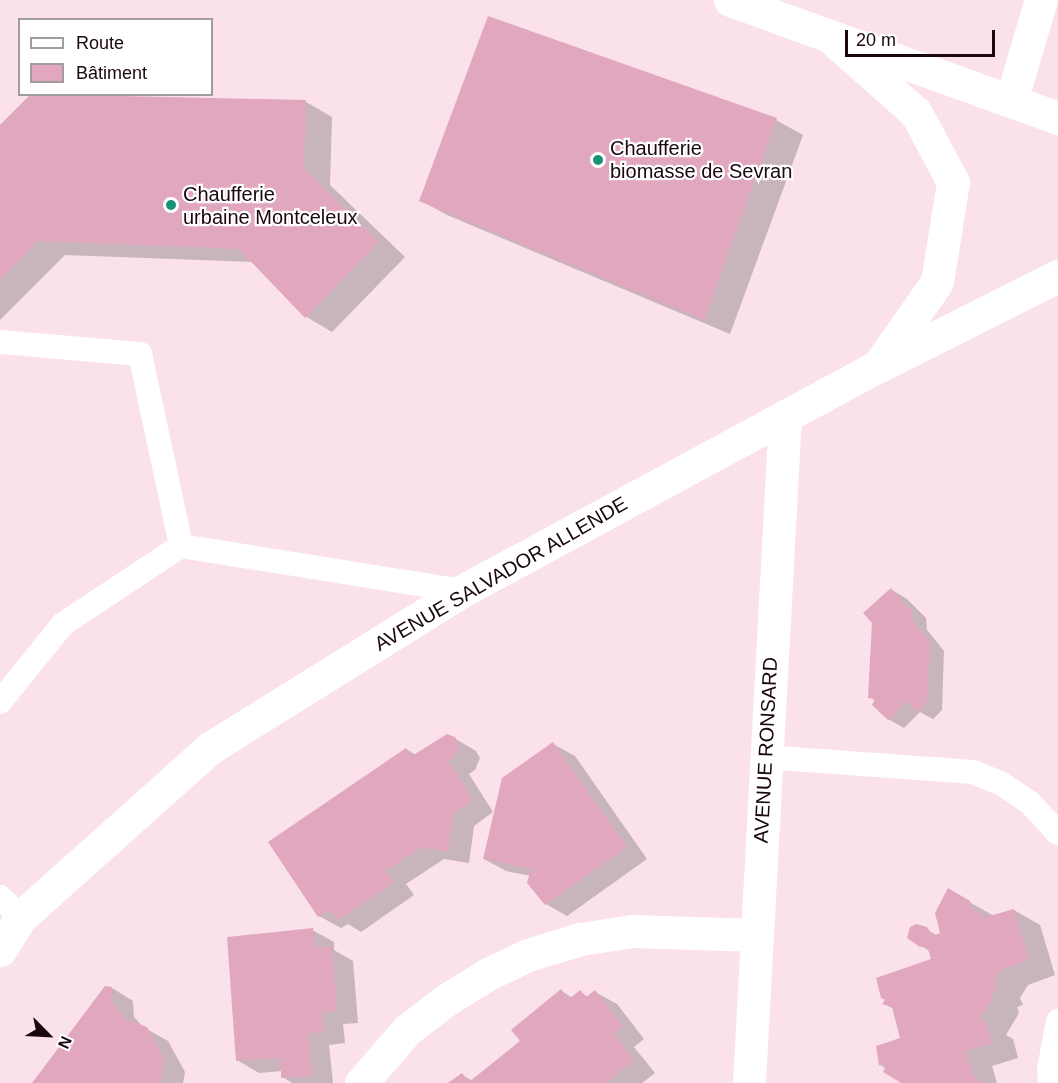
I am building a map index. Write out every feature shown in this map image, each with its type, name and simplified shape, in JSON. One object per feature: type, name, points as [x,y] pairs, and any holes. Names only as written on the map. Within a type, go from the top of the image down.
[{"type":"street","points":[[730,0],[1058,118]]},
{"type":"street","points":[[1011,101],[1041,0]]},
{"type":"street","points":[[829,36],[916,112],[953,182],[937,282],[877,367]]},
{"type":"street","name":"AVENUE SALVADOR ALLENDE","points":[[0,950],[10,907],[210,748],[462,591],[877,367],[1058,276]]},
{"type":"street","name":"AVENUE RONSARD","points":[[748,1083],[785,416]]},
{"type":"street","points":[[361,1083],[407,1030],[446,1000],[488,974],[528,955],[580,939],[633,931],[756,935]]},
{"type":"lane","points":[[0,342],[140,354],[181,546]]},
{"type":"lane","points":[[0,702],[63,624],[181,546],[462,591]]},
{"type":"lane","points":[[765,757],[973,772],[1002,784],[1030,803],[1058,834]]},
{"type":"lane","points":[[1050,1083],[1049,1069],[1058,1021]]},
{"type":"building","name":"Chaufferie biomasse de Sevran","points":[[488,16],[777,118],[704,320],[419,201]]},
{"type":"building","name":"Chaufferie urbaine Montceleux","points":[[29,96],[306,100],[304,169],[379,242],[305,318],[239,249],[38,241],[0,279],[0,125]]},
{"type":"building","points":[[891,588],[907,607],[911,608],[912,620],[930,642],[927,702],[917,712],[908,701],[888,720],[872,705],[875,699],[868,698],[872,623],[863,613]]},
{"type":"building","points":[[447,734],[455,737],[459,745],[454,758],[448,761],[473,800],[453,814],[448,852],[422,847],[385,871],[394,882],[339,920],[330,910],[318,917],[268,842],[406,748],[412,756]]},
{"type":"building","points":[[553,742],[627,847],[545,905],[527,883],[531,869],[483,859],[502,778]]},
{"type":"building","points":[[948,888],[970,901],[972,909],[986,917],[1014,909],[1029,960],[1001,970],[994,982],[997,990],[992,992],[993,998],[980,1020],[986,1022],[992,1043],[966,1051],[974,1078],[983,1083],[901,1083],[883,1072],[886,1066],[879,1065],[876,1046],[900,1038],[892,1007],[882,1004],[885,1000],[881,998],[876,978],[931,959],[927,946],[920,947],[907,938],[910,927],[916,924],[927,927],[933,936],[940,933],[935,913]]},
{"type":"building","points":[[313,928],[314,947],[332,947],[337,1011],[322,1012],[324,1032],[308,1033],[312,1076],[281,1078],[281,1058],[236,1061],[227,937]]},
{"type":"building","points":[[105,986],[112,987],[113,1003],[127,1020],[147,1027],[164,1059],[160,1083],[32,1083]]},
{"type":"building","points":[[561,989],[569,999],[580,990],[586,997],[595,990],[623,1027],[614,1034],[634,1060],[606,1083],[448,1083],[462,1073],[469,1082],[520,1041],[511,1030]]},
{"type":"place","name":"Chaufferie biomasse de Sevran","points":[[598,160]]},
{"type":"place","name":"Chaufferie urbaine Montceleux","points":[[171,205]]}]
